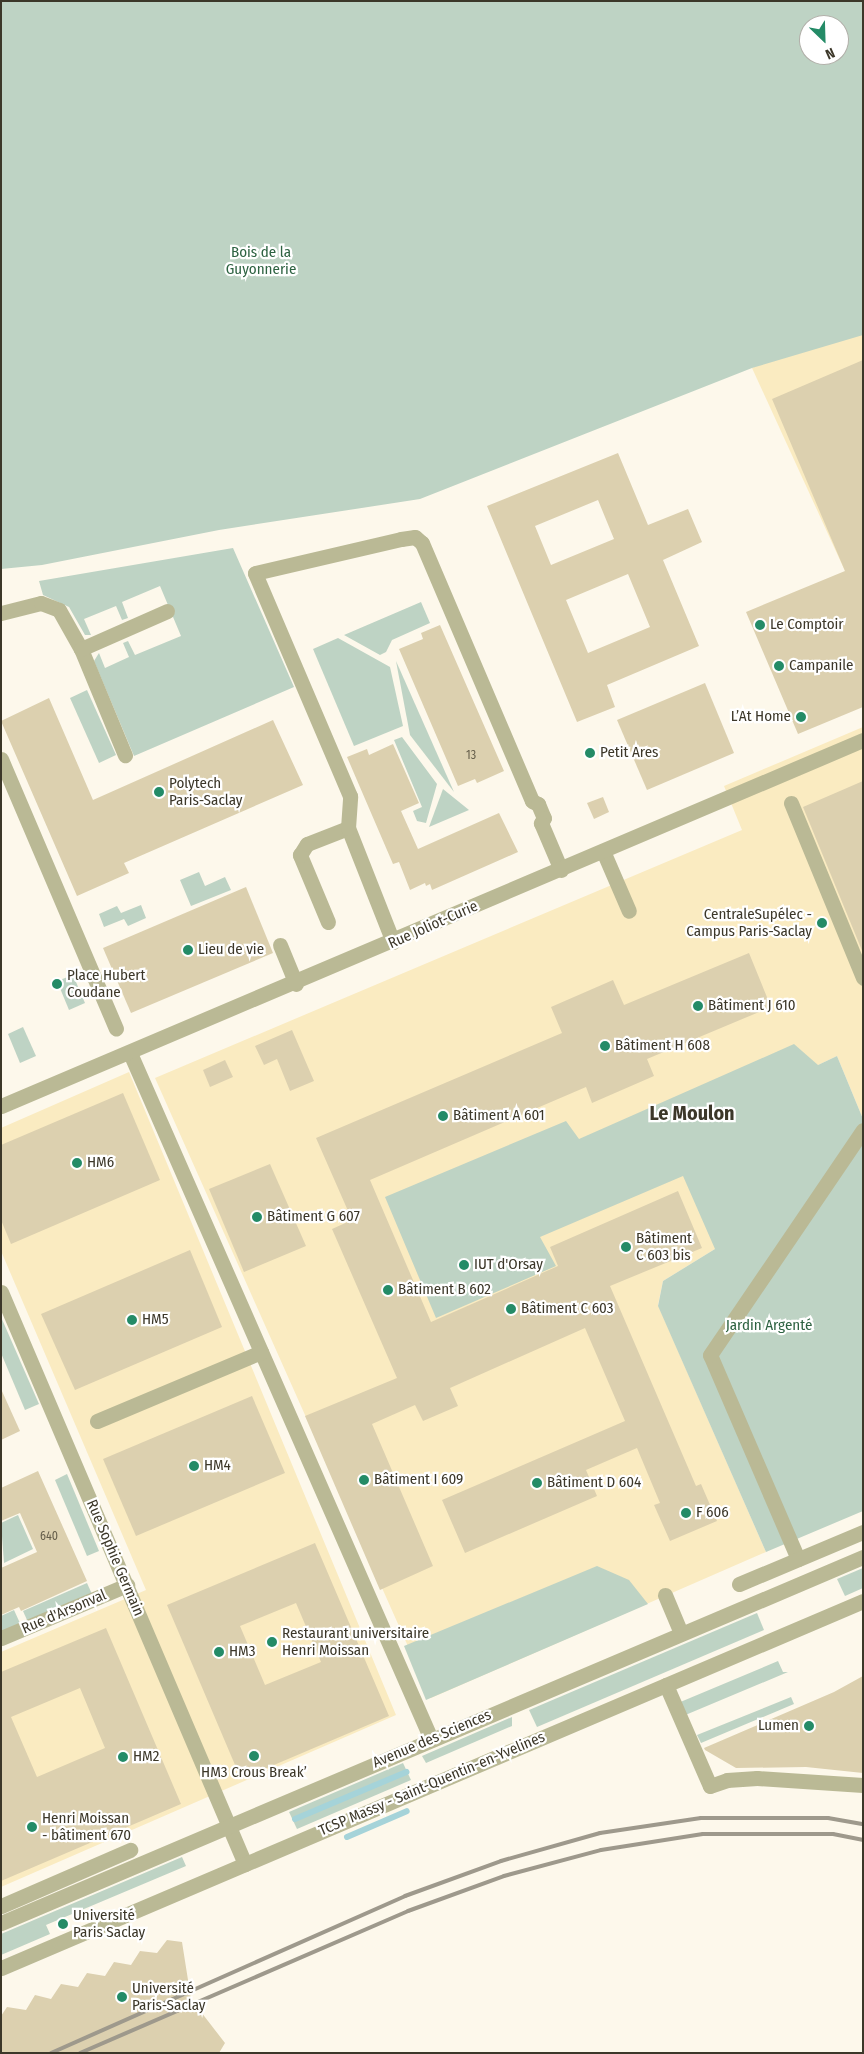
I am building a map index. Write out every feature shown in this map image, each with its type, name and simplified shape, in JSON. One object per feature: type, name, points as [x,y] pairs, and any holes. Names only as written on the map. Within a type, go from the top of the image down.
[{"type":"street","points":[[393,942],[348,828],[350,796],[254,574],[415,537],[422,543],[532,801],[538,804],[544,818],[541,823],[561,870]]},
{"type":"street","points":[[1,613],[41,603],[51,604],[64,616],[126,755]]},
{"type":"street","points":[[80,649],[167,612]]},
{"type":"street","name":"Rue Joliot-Curie","points":[[1,1106],[296,984],[863,740]]},
{"type":"street","points":[[1,759],[116,1028]]},
{"type":"street","points":[[791,803],[863,978]]},
{"type":"street","points":[[328,922],[300,855],[308,844],[348,828]]},
{"type":"street","points":[[603,851],[629,911]]},
{"type":"street","points":[[280,945],[296,984]]},
{"type":"street","points":[[130,1053],[431,1739]]},
{"type":"street","points":[[791,1567],[710,1355],[863,1130]]},
{"type":"street","name":"Rue Sophie Germain","points":[[1,1292],[230,1825],[245,1864]]},
{"type":"street","points":[[96,1421],[261,1352]]},
{"type":"street","points":[[739,1584],[791,1567],[863,1532]]},
{"type":"street","name":"Avenue des Sciences","points":[[1,1923],[863,1557]]},
{"type":"street","name":"Rue d'Arsonval","points":[[1,1638],[127,1585]]},
{"type":"street","points":[[664,1595],[681,1633]]},
{"type":"street","name":"TCSP Massy - Saint-Quentin-en-Yvelines","points":[[1,1968],[863,1601]]},
{"type":"street","points":[[666,1684],[710,1786],[726,1780],[757,1778],[863,1785]]},
{"type":"street","points":[[1,1906],[130,1850]]},
{"type":"shaded area","points":[[863,319],[863,581],[845,571],[752,368]]},
{"type":"shaded area","name":"IUT d'Orsay","points":[[863,727],[863,1119],[837,1056],[818,1065],[715,1249],[663,1281],[658,1305],[766,1552],[431,1698],[155,1078],[742,830],[724,786]]},
{"type":"shaded area","points":[[129,1072],[396,1715],[1,1887],[1,1652],[146,1590],[1,1251],[1,1128]]},
{"type":"green space","name":"Bois de la Guyonnerie","points":[[1,1],[863,1],[863,335],[752,368],[420,499],[219,530],[42,565],[1,569]]},
{"type":"green space","points":[[233,548],[294,687],[134,756],[94,661],[99,653],[105,668],[129,657],[123,643],[128,641],[135,655],[181,636],[160,586],[122,602],[128,618],[122,620],[116,606],[84,619],[91,635],[85,635],[69,607],[43,595],[39,581]]},
{"type":"green space","points":[[421,602],[430,623],[392,640],[386,652],[380,655],[344,635]]},
{"type":"green space","points":[[338,638],[390,667],[403,726],[354,746],[313,649]]},
{"type":"green space","points":[[396,661],[454,792],[410,735]]},
{"type":"green space","points":[[87,690],[116,755],[99,763],[70,698]]},
{"type":"green space","points":[[402,737],[437,784],[426,823],[417,821],[413,811],[422,807],[394,740]]},
{"type":"green space","points":[[443,789],[469,810],[429,827]]},
{"type":"green space","points":[[199,872],[205,886],[225,877],[231,890],[191,906],[180,880]]},
{"type":"green space","points":[[141,905],[146,918],[128,926],[124,919],[104,927],[99,914],[117,906],[121,913]]},
{"type":"green space","points":[[73,975],[85,1003],[69,1010],[57,981]]},
{"type":"green space","points":[[23,1027],[36,1056],[20,1063],[8,1034]]},
{"type":"green space","name":"Jardin Argenté","points":[[794,1044],[818,1065],[837,1056],[863,1119],[863,1511],[766,1552],[658,1306],[663,1281],[715,1249],[683,1176],[540,1237],[556,1266],[436,1318],[385,1197],[566,1121],[579,1139]]},
{"type":"green space","points":[[1,1317],[39,1404],[25,1410],[1,1353]]},
{"type":"green space","points":[[67,1474],[99,1551],[87,1556],[55,1480]]},
{"type":"green space","points":[[18,1515],[33,1549],[4,1563],[1,1523]]},
{"type":"green space","points":[[597,1566],[629,1580],[648,1604],[426,1700],[404,1646]]},
{"type":"green space","points":[[863,1568],[863,1588],[845,1596],[837,1579]]},
{"type":"green space","points":[[87,1583],[95,1601],[31,1629],[23,1611]]},
{"type":"green space","points":[[14,1610],[24,1632],[1,1642],[1,1616]]},
{"type":"green space","points":[[757,1613],[764,1630],[537,1727],[529,1710]]},
{"type":"green space","points":[[778,1661],[783,1672],[788,1672],[683,1716],[678,1703]]},
{"type":"green space","points":[[791,1697],[794,1704],[701,1743],[697,1735]]},
{"type":"green space","points":[[512,1717],[512,1726],[426,1763],[422,1756]]},
{"type":"green space","points":[[403,1763],[411,1780],[297,1829],[289,1812]]},
{"type":"green space","points":[[182,1857],[186,1866],[46,1925],[50,1934],[1,1955],[1,1934]]},
{"type":"building","points":[[863,360],[863,707],[798,734],[746,612],[845,571],[772,399]]},
{"type":"building","points":[[618,453],[648,525],[688,509],[702,542],[663,560],[699,646],[607,685],[615,707],[577,722],[487,506]],"holes":[[[598,500],[614,539],[551,565],[535,526]],[[628,574],[650,627],[588,653],[566,600]]]},
{"type":"building","points":[[440,625],[504,771],[477,783],[475,779],[458,786],[399,649],[423,639],[421,633]]},
{"type":"building","points":[[705,683],[734,753],[647,790],[617,720]]},
{"type":"building","points":[[49,698],[93,800],[273,720],[303,785],[124,863],[129,873],[77,896],[1,721]]},
{"type":"building","points":[[393,744],[419,803],[401,811],[418,849],[499,813],[518,852],[432,890],[430,884],[426,886],[425,883],[410,890],[399,862],[393,864],[347,757],[367,749],[369,755]]},
{"type":"building","points":[[863,781],[863,953],[803,807]]},
{"type":"building","points":[[603,797],[609,812],[594,819],[587,803]]},
{"type":"building","name":"Lieu de vie","points":[[246,887],[273,953],[131,1013],[103,948]]},
{"type":"building","points":[[749,953],[771,1007],[647,1059],[654,1076],[592,1103],[586,1087],[370,1180],[431,1322],[558,1266],[550,1247],[678,1191],[702,1248],[610,1286],[696,1486],[701,1484],[717,1521],[670,1541],[654,1505],[660,1503],[637,1448],[586,1470],[597,1496],[465,1553],[442,1500],[625,1421],[585,1328],[450,1388],[458,1406],[423,1421],[415,1405],[372,1424],[433,1566],[380,1590],[305,1416],[397,1378],[332,1229],[352,1220],[316,1138],[562,1033],[551,1007],[613,980],[624,1005]]},
{"type":"building","points":[[292,1030],[314,1081],[290,1091],[277,1059],[264,1065],[255,1046]]},
{"type":"building","points":[[225,1060],[233,1077],[210,1087],[203,1070]]},
{"type":"building","name":"HM6","points":[[123,1093],[160,1180],[11,1244],[1,1220],[1,1145]]},
{"type":"building","name":"Bâtiment G 607","points":[[270,1164],[306,1246],[244,1272],[209,1189]]},
{"type":"building","name":"HM5","points":[[190,1250],[222,1327],[75,1390],[41,1314]]},
{"type":"building","points":[[1,1389],[20,1431],[1,1440]]},
{"type":"building","name":"HM4","points":[[252,1396],[285,1473],[136,1536],[103,1459]]},
{"type":"building","points":[[38,1471],[87,1581],[21,1611],[19,1607],[1,1615],[1,1568],[37,1552],[20,1513],[1,1521],[1,1488]]},
{"type":"building","name":"HM3","points":[[315,1543],[389,1716],[241,1779],[167,1605]],"holes":[[[296,1603],[321,1662],[265,1685],[240,1626]]]},
{"type":"building","name":"HM2","points":[[106,1628],[181,1804],[1,1881],[1,1672]],"holes":[[[80,1688],[105,1748],[37,1777],[11,1717]]]},
{"type":"building","name":"Lumen","points":[[863,1676],[863,1773],[806,1767],[736,1768],[704,1748],[834,1692]]},
{"type":"building","name":"Université Paris-Saclay","points":[[167,1940],[182,1942],[191,1999],[225,2043],[219,2053],[1,2053],[1,2016],[7,2007],[26,2010],[35,1995],[51,1999],[61,1984],[78,1987],[87,1973],[105,1976],[114,1962],[131,1965],[140,1951],[157,1953]]},
{"type":"waterway","points":[[295,1819],[406,1772]]},
{"type":"waterway","points":[[347,1837],[407,1811]]},
{"type":"railway","points":[[51,2053],[405,1896],[501,1861],[600,1833],[701,1818],[828,1818],[863,1824]]},
{"type":"railway","points":[[80,2053],[408,1911],[504,1876],[601,1850],[703,1834],[833,1834],[863,1840]]},
{"type":"place","name":"Le Comptoir","points":[[760,625]]},
{"type":"place","name":"Campanile","points":[[779,666]]},
{"type":"place","name":"L’At Home","points":[[801,717]]},
{"type":"place","name":"Petit Ares","points":[[590,753]]},
{"type":"place","name":"Polytech Paris-Saclay","points":[[159,792]]},
{"type":"place","name":"CentraleSupélec - Campus Paris-Saclay","points":[[822,923]]},
{"type":"place","name":"Lieu de vie","points":[[188,950]]},
{"type":"place","name":"Place Hubert Coudane","points":[[57,984]]},
{"type":"place","name":"Bâtiment J 610","points":[[698,1006]]},
{"type":"place","name":"Bâtiment H 608","points":[[605,1046]]},
{"type":"place","name":"Bâtiment A 601","points":[[443,1116]]},
{"type":"place","name":"HM6","points":[[77,1163]]},
{"type":"place","name":"Bâtiment G 607","points":[[257,1217]]},
{"type":"place","name":"Bâtiment C 603 bis","points":[[626,1247]]},
{"type":"place","name":"IUT d'Orsay","points":[[464,1265]]},
{"type":"place","name":"Bâtiment B 602","points":[[388,1290]]},
{"type":"place","name":"Bâtiment C 603","points":[[511,1309]]},
{"type":"place","name":"HM5","points":[[132,1320]]},
{"type":"place","name":"HM4","points":[[194,1466]]},
{"type":"place","name":"Bâtiment I 609","points":[[364,1480]]},
{"type":"place","name":"Bâtiment D 604","points":[[537,1483]]},
{"type":"place","name":"F 606","points":[[686,1513]]},
{"type":"place","name":"Restaurant universitaire Henri Moissan","points":[[272,1642]]},
{"type":"place","name":"HM3","points":[[219,1652]]},
{"type":"place","name":"Lumen","points":[[809,1726]]},
{"type":"place","name":"HM3 Crous Break’","points":[[254,1756]]},
{"type":"place","name":"HM2","points":[[123,1757]]},
{"type":"place","name":"Henri Moissan - bâtiment 670","points":[[32,1827]]},
{"type":"place","name":"Université Paris Saclay","points":[[63,1924]]},
{"type":"place","name":"Université Paris-Saclay","points":[[122,1997]]},
{"type":"district","name":"Le Moulon","points":[[692,1113]]}]
